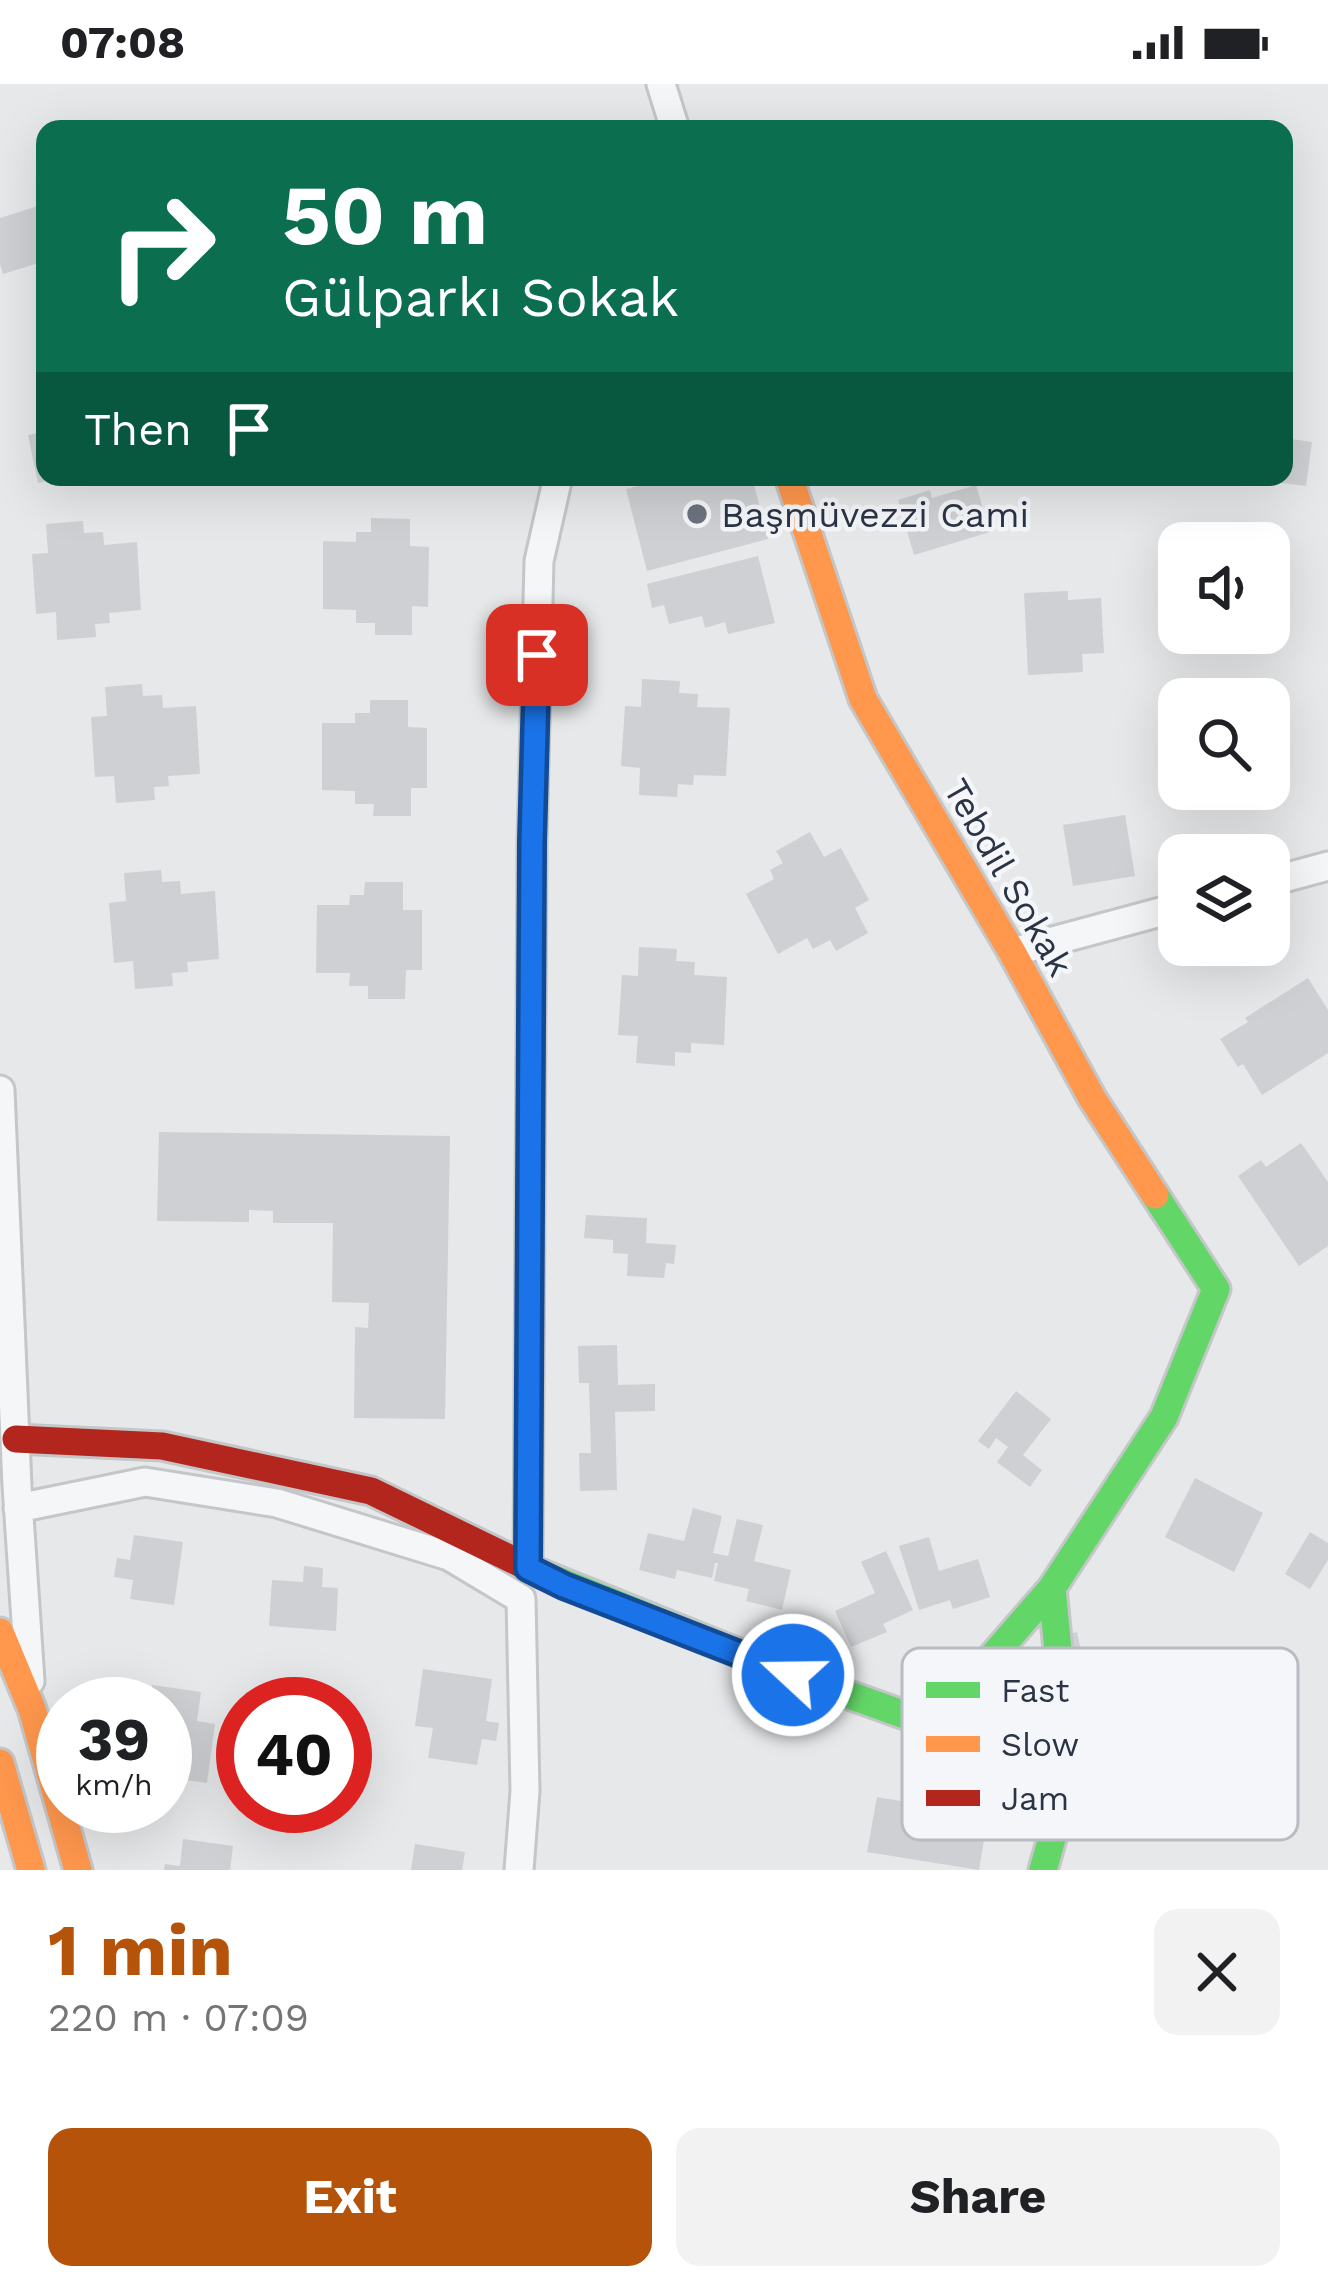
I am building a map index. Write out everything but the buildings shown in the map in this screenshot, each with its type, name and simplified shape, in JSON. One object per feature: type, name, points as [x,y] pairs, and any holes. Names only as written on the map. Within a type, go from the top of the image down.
[{"type":"street","points":[[661,84],[672,120]]},
{"type":"street","points":[[528,1568],[532,842],[539,561],[556,486]]},
{"type":"street","name":"Tebdil Sokak","points":[[792,486],[863,699],[1093,1098],[1216,1288],[1164,1417],[1052,1588]]},
{"type":"street","points":[[1290,876],[1328,866]]},
{"type":"street","points":[[1012,952],[1158,913]]},
{"type":"street","points":[[0,1090],[16,1439],[12,1493],[32,1709]]},
{"type":"street","points":[[16,1439],[162,1446],[371,1491],[564,1586],[902,1714]]},
{"type":"street","points":[[12,1493],[145,1482],[277,1503],[449,1556],[521,1599],[525,1791],[519,1870]]},
{"type":"street","points":[[1000,1648],[1052,1588]]},
{"type":"street","points":[[1052,1588],[1058,1648]]},
{"type":"street","points":[[0,1632],[32,1709],[78,1870]]},
{"type":"street","points":[[0,1763],[28,1864]]},
{"type":"street","points":[[1043,1870],[1052,1840]]},
{"type":"traffic: fast","points":[[1058,1648],[1052,1588],[1164,1417],[1216,1289],[1155,1195]]},
{"type":"traffic: fast","points":[[542,1574],[902,1714]]},
{"type":"traffic: fast","points":[[1000,1648],[1052,1588]]},
{"type":"traffic: fast","points":[[1043,1870],[1052,1840]]},
{"type":"traffic: slow","points":[[792,486],[863,699],[1092,1098],[1155,1195]]},
{"type":"traffic: slow","points":[[0,1632],[32,1709],[78,1870]]},
{"type":"traffic: slow","points":[[0,1763],[31,1870]]},
{"type":"traffic: jam","points":[[16,1439],[162,1446],[371,1491],[542,1574]]},
{"type":"place","name":"Başmüvezzi Cami","points":[[697,514]]},
{"type":"route","points":[[537,655],[528,1568],[793,1675]]}]
